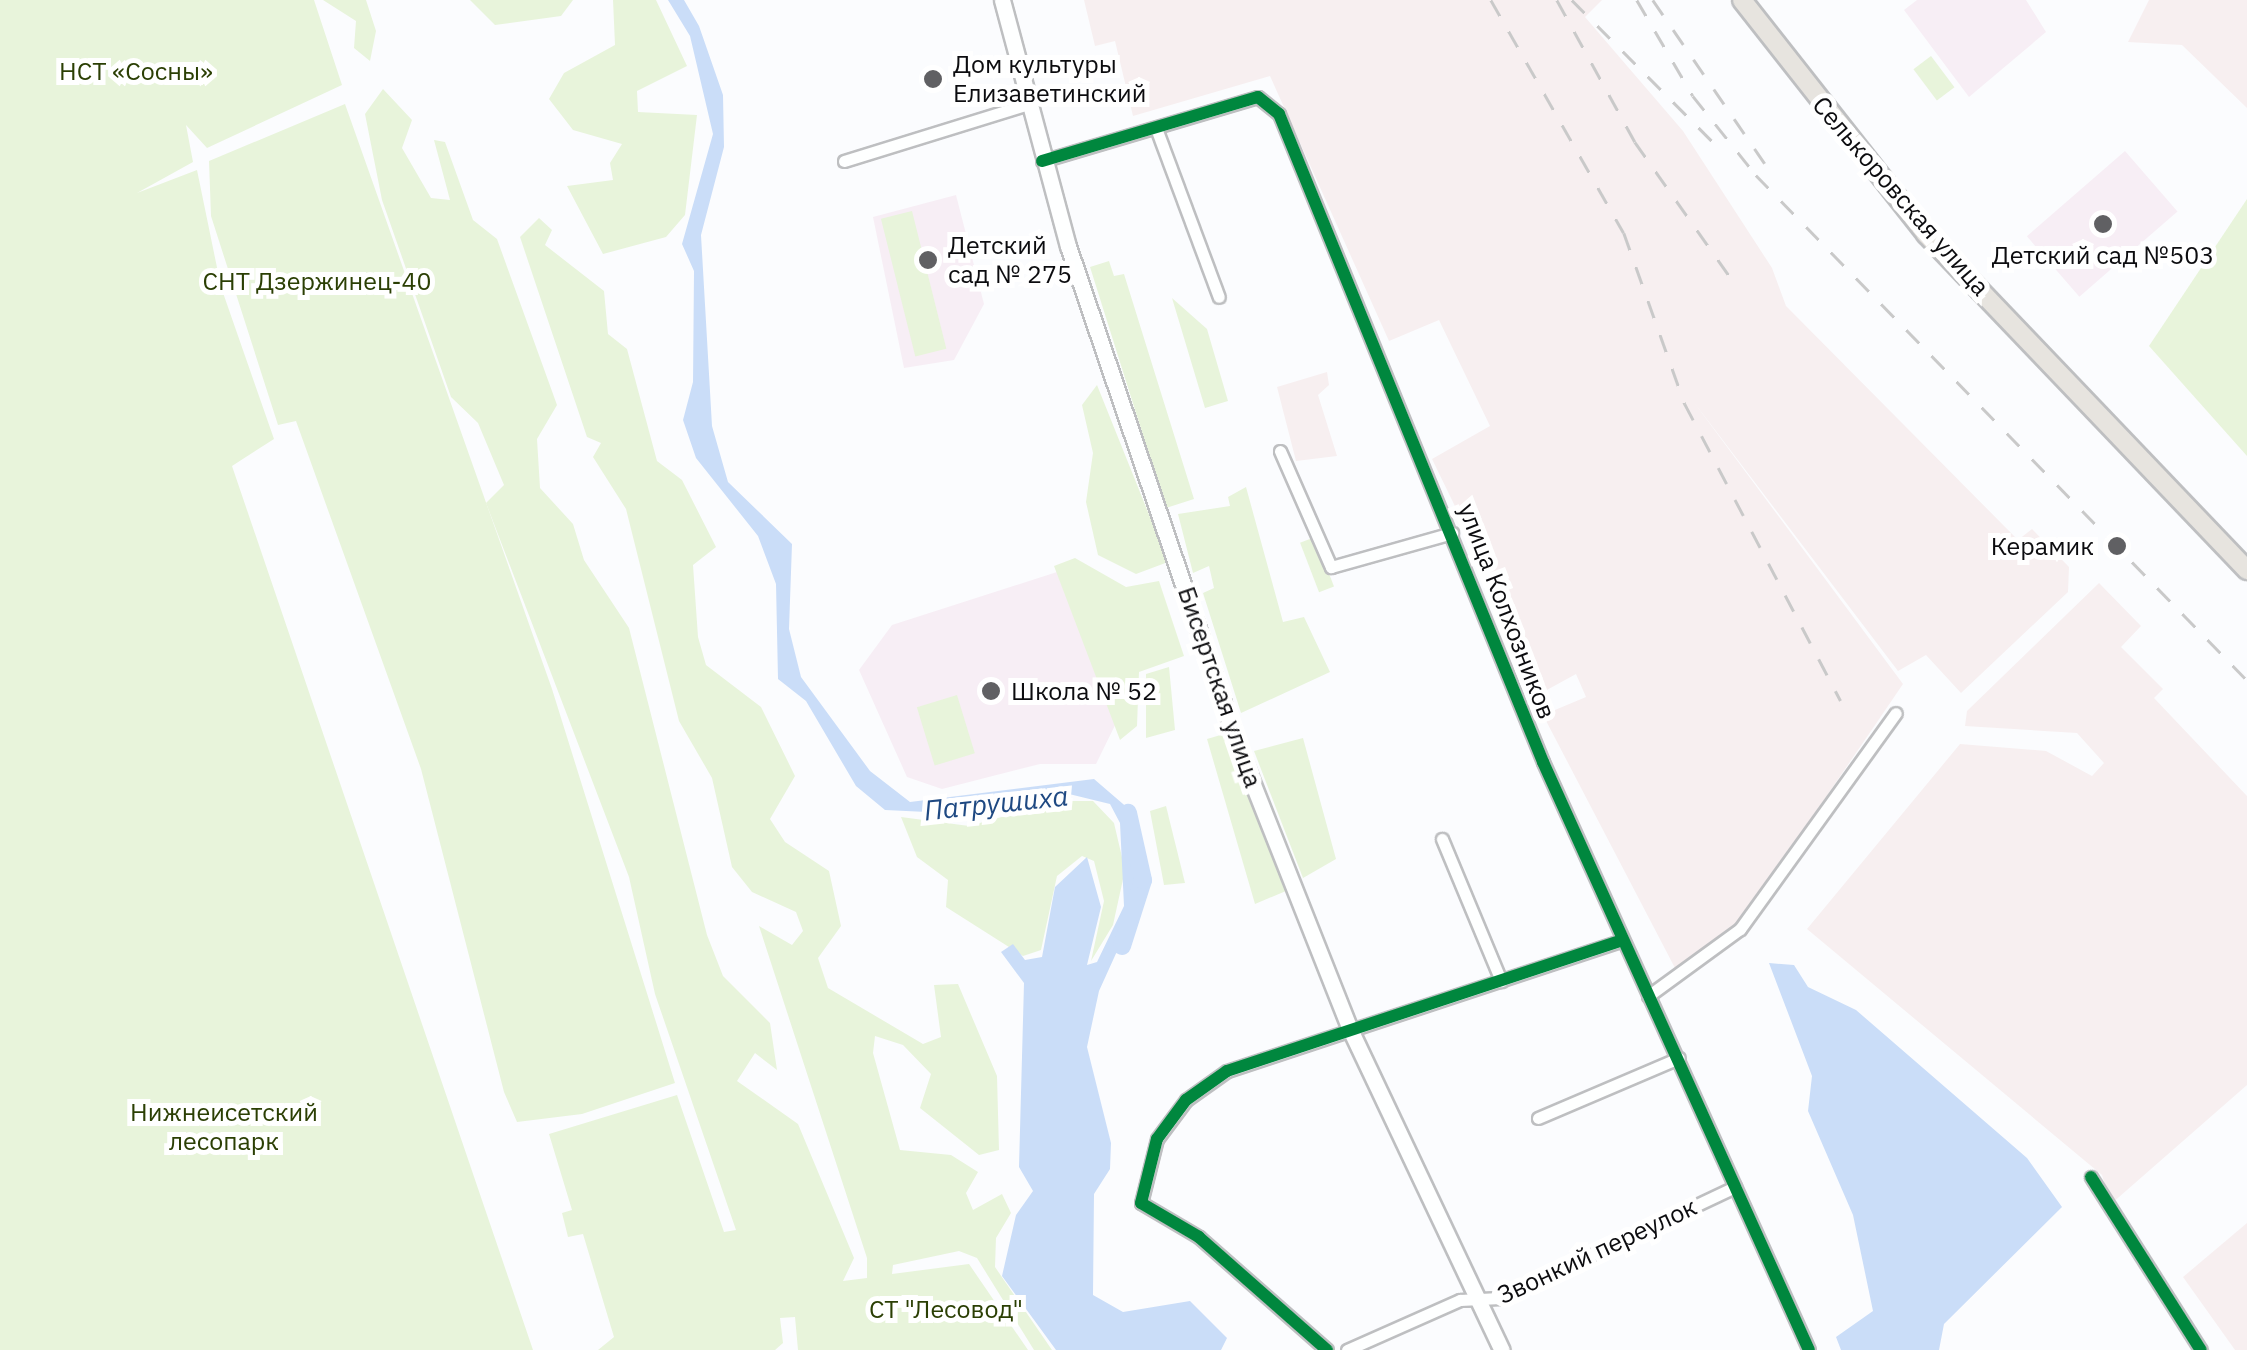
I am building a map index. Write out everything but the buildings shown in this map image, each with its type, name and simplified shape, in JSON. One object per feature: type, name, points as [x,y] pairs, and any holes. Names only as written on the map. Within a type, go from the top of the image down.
[{"type":"main road","name":"Бисертская улица","points":[[1002,0],[1042,161],[1239,749],[1349,1027],[1502,1350]]},
{"type":"main road","name":"Селькоровская улица","points":[[1742,0],[1926,234],[2247,570]]},
{"type":"street","name":"улица Колхозников","points":[[1042,161],[1258,97],[1271,103],[1382,349],[1452,533],[1622,942],[1679,1058],[1810,1350]]},
{"type":"street","points":[[844,161],[1028,104]]},
{"type":"street","points":[[1156,128],[1218,297]]},
{"type":"street","points":[[1280,450],[1330,567],[1452,533]]},
{"type":"street","points":[[1648,996],[1740,929],[1896,713]]},
{"type":"street","points":[[1442,839],[1501,980]]},
{"type":"street","points":[[1326,1350],[1199,1237],[1141,1203],[1157,1139],[1186,1100],[1227,1070],[1349,1027],[1622,942]]},
{"type":"street","points":[[1538,1118],[1679,1058]]},
{"type":"street","points":[[2090,1176],[2201,1350]]},
{"type":"street","name":"Звонкий переулок","points":[[1347,1350],[1460,1300],[1480,1303],[1735,1187]]},
{"type":"shaded area","points":[[1084,0],[1602,0],[1585,17],[1683,131],[1772,268],[1786,306],[2018,540],[2032,529],[2069,567],[2068,592],[1961,693],[1926,655],[1898,671],[1693,401],[1903,684],[1738,926],[1675,968],[1543,715],[1586,697],[1576,674],[1545,691],[1432,459],[1490,426],[1439,320],[1389,341],[1270,76],[1133,116],[1115,41],[1095,46]]},
{"type":"shaded area","points":[[1917,0],[2026,0],[2046,32],[1969,97],[1904,10]]},
{"type":"shaded area","points":[[2149,0],[2247,0],[2247,108],[2182,45],[2128,42]]},
{"type":"shaded area","name":"Детский сад №503","points":[[2125,151],[2177,211],[2079,297],[2027,236]]},
{"type":"shaded area","name":"Детский сад № 275","points":[[956,195],[984,304],[954,360],[904,368],[873,217]]},
{"type":"shaded area","points":[[1327,372],[1329,385],[1318,395],[1337,456],[1296,461],[1277,387]]},
{"type":"shaded area","name":"Школа № 52","points":[[1057,572],[1122,711],[1096,764],[1040,764],[942,789],[907,777],[859,670],[892,625]]},
{"type":"shaded area","points":[[2099,583],[2141,626],[2121,647],[2163,689],[2154,698],[2247,796],[2247,1085],[2111,1204],[2102,1175],[1807,929],[1960,744],[2046,751],[2092,776],[2104,763],[2077,733],[1965,726],[1967,711]]},
{"type":"shaded area","points":[[2247,1223],[2247,1350],[2235,1350],[2183,1277]]},
{"type":"green space","name":"Нижнеисетский лесопарк","points":[[0,0],[314,0],[342,85],[207,148],[186,125],[193,162],[137,193],[197,170],[221,287],[274,439],[232,466],[533,1350],[0,1350]]},
{"type":"green space","points":[[323,0],[366,0],[376,31],[370,61],[354,48],[356,21]]},
{"type":"green space","points":[[470,0],[573,0],[561,16],[495,25]]},
{"type":"green space","points":[[613,0],[656,0],[687,66],[637,91],[638,112],[697,115],[685,215],[666,237],[603,254],[567,186],[613,180],[610,163],[622,144],[573,130],[549,99],[564,73],[615,45]]},
{"type":"green space","points":[[1931,56],[1954,87],[1937,100],[1913,69]]},
{"type":"green space","name":"СТ \"Лесовод\"","points":[[383,89],[412,120],[402,148],[431,198],[450,200],[434,140],[445,142],[473,220],[497,239],[557,405],[537,439],[540,488],[573,524],[584,560],[629,628],[707,935],[723,976],[770,1023],[777,1070],[755,1053],[737,1081],[798,1124],[854,1258],[843,1281],[867,1278],[867,1258],[759,926],[792,945],[803,931],[796,912],[752,892],[732,867],[712,778],[679,721],[626,509],[593,457],[601,443],[587,437],[520,237],[539,218],[552,230],[545,245],[604,291],[608,334],[627,349],[657,461],[682,480],[716,547],[693,565],[698,637],[706,665],[761,707],[795,776],[770,819],[785,842],[829,871],[841,926],[818,958],[828,988],[923,1044],[941,1037],[934,985],[958,984],[997,1076],[999,1150],[979,1155],[920,1108],[931,1074],[903,1045],[875,1036],[873,1053],[900,1150],[951,1155],[978,1172],[966,1193],[973,1210],[1002,1194],[1011,1213],[996,1238],[995,1267],[1052,1350],[1034,1350],[977,1258],[959,1251],[893,1265],[892,1274],[969,1264],[1028,1350],[798,1350],[795,1317],[780,1318],[783,1343],[775,1350],[598,1350],[614,1337],[583,1234],[568,1237],[562,1213],[572,1210],[549,1134],[677,1095],[724,1232],[736,1230],[655,994],[629,877],[486,503],[504,485],[478,423],[451,397],[382,200],[365,114]]},
{"type":"green space","name":"СНТ Дзержинец-40","points":[[345,104],[552,689],[675,1083],[582,1114],[517,1122],[504,1092],[421,769],[296,421],[278,425],[211,216],[209,161]]},
{"type":"green space","points":[[2247,199],[2247,456],[2149,346]]},
{"type":"green space","points":[[912,211],[946,349],[915,357],[881,219]]},
{"type":"green space","points":[[1109,261],[1114,276],[1124,274],[1194,499],[1166,508],[1090,267]]},
{"type":"green space","points":[[1172,298],[1207,329],[1228,401],[1205,408]]},
{"type":"green space","points":[[1097,385],[1168,562],[1136,574],[1098,555],[1086,502],[1093,453],[1082,405]]},
{"type":"green space","points":[[1246,487],[1283,622],[1304,617],[1330,672],[1241,713],[1203,593],[1214,588],[1209,566],[1193,573],[1178,514],[1230,506],[1228,497]]},
{"type":"green space","points":[[1315,537],[1334,586],[1319,592],[1300,543]]},
{"type":"green space","points":[[1075,558],[1126,587],[1159,581],[1184,656],[1139,672],[1137,726],[1120,740],[1054,566]]},
{"type":"green space","points":[[1169,667],[1175,730],[1146,738],[1146,674]]},
{"type":"green space","points":[[957,695],[975,753],[935,766],[917,707]]},
{"type":"green space","points":[[1224,734],[1286,891],[1255,904],[1207,739]]},
{"type":"green space","points":[[1303,738],[1336,859],[1303,878],[1254,751]]},
{"type":"green space","points":[[1060,801],[1093,801],[1114,823],[1125,870],[1113,925],[1091,961],[1104,901],[1094,861],[1082,856],[1057,876],[1041,950],[1023,956],[946,907],[948,880],[917,857],[901,817],[969,826]]},
{"type":"green space","points":[[1166,806],[1185,883],[1164,885],[1150,811]]},
{"type":"water","name":"Патрушиха","points":[[668,0],[684,0],[699,26],[723,95],[724,147],[701,235],[712,426],[728,482],[792,544],[789,629],[801,677],[870,771],[910,802],[1094,779],[1130,810],[1142,855],[1138,905],[1099,991],[1087,1047],[1111,1143],[1110,1169],[1094,1194],[1093,1295],[1123,1312],[1190,1301],[1227,1338],[1221,1350],[1056,1350],[1002,1276],[1016,1215],[1033,1191],[1019,1167],[1024,983],[1001,952],[1013,944],[1025,960],[1042,957],[1055,887],[1087,857],[1101,907],[1087,965],[1097,962],[1124,906],[1120,823],[1110,804],[1069,794],[948,813],[885,810],[856,786],[806,701],[778,679],[776,584],[758,536],[696,458],[683,420],[693,382],[694,271],[682,244],[713,134],[690,36]]},
{"type":"water","points":[[1769,963],[1794,965],[1808,987],[1856,1010],[2027,1158],[2062,1207],[1944,1324],[1939,1350],[1841,1350],[1836,1337],[1873,1311],[1853,1215],[1808,1111],[1812,1076]]},
{"type":"waterway","points":[[1122,946],[1143,880],[1128,813]]},
{"type":"railway","points":[[1491,0],[1624,233],[1685,404],[1841,701]]},
{"type":"railway","points":[[1557,0],[1635,142],[1733,281]]},
{"type":"railway","points":[[1572,0],[1712,141]]},
{"type":"railway","points":[[1637,0],[1693,96],[1756,175],[2247,680]]},
{"type":"railway","points":[[1653,0],[1773,175]]},
{"type":"cycle path","points":[[1042,161],[1258,97],[1279,114],[1543,762],[1809,1350]]},
{"type":"cycle path","points":[[1327,1350],[1199,1237],[1141,1203],[1157,1139],[1186,1100],[1227,1071],[1621,941]]},
{"type":"cycle path","points":[[2091,1177],[2201,1350]]},
{"type":"place","name":"Дом культуры Елизаветинский","points":[[933,79]]},
{"type":"place","name":"Детский сад №503","points":[[2103,224]]},
{"type":"place","name":"Детский сад № 275","points":[[928,260]]},
{"type":"place","name":"Керамик","points":[[2117,546]]},
{"type":"place","name":"Школа № 52","points":[[991,691]]},
{"type":"park label","name":"НСТ «Сосны»","points":[[136,71]]}]
